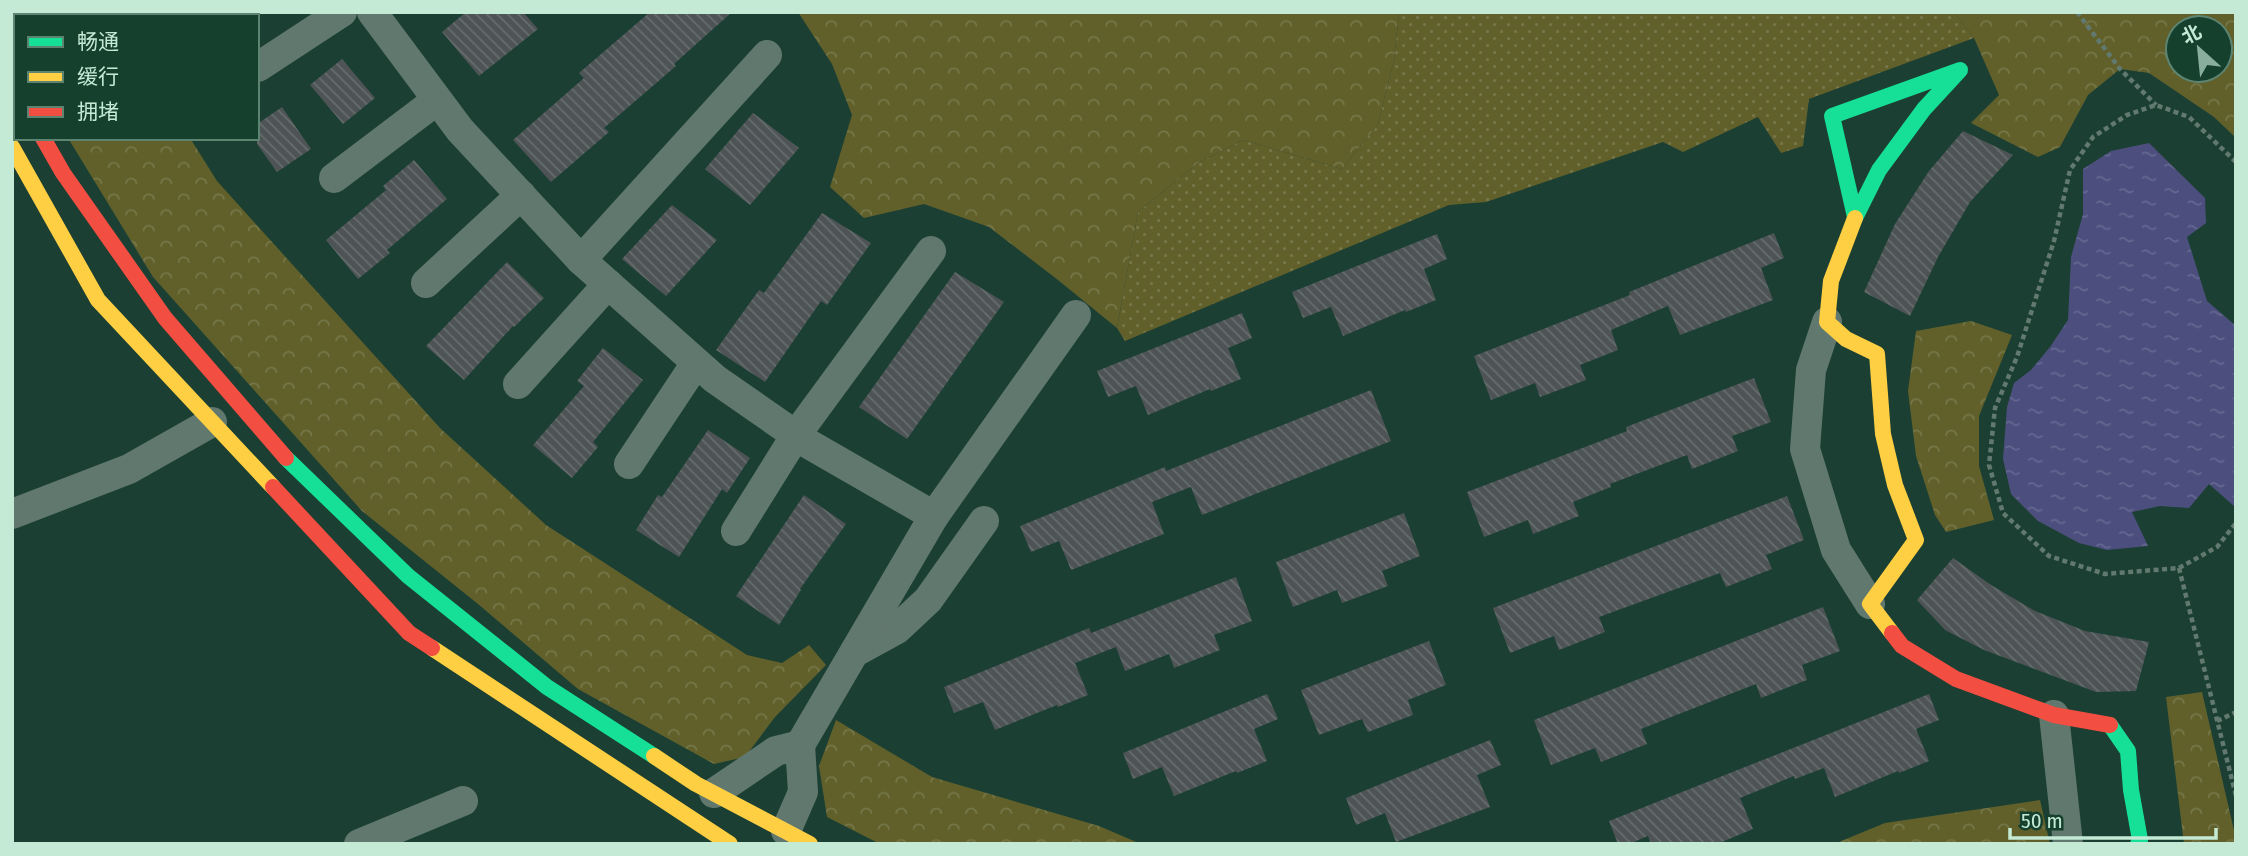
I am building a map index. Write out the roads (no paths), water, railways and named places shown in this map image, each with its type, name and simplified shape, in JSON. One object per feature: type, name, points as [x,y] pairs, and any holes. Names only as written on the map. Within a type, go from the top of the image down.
[{"type":"street","points":[[259,66],[342,12]]},
{"type":"street","points":[[373,13],[460,130],[581,260],[715,379],[796,435],[934,516]]},
{"type":"street","points":[[581,260],[767,55]]},
{"type":"street","points":[[1855,217],[1832,116],[1960,70],[1924,109],[1879,170],[1855,217],[1831,281],[1827,322],[1811,370],[1805,449],[1836,550],[1870,604],[1902,646],[1956,679],[2054,715],[2112,725],[2128,751],[2140,841],[2138,844]]},
{"type":"street","points":[[334,178],[437,100]]},
{"type":"street","points":[[44,140],[63,173],[165,318],[291,462],[408,576],[547,687],[696,784],[798,837],[803,792],[800,745],[934,516],[1076,315]]},
{"type":"street","points":[[12,147],[98,300],[409,633],[730,844]]},
{"type":"street","points":[[426,283],[521,195]]},
{"type":"street","points":[[736,531],[796,435],[931,251]]},
{"type":"street","points":[[517,384],[608,284]]},
{"type":"street","points":[[1827,322],[1846,339],[1877,354],[1884,434],[1895,485],[1916,540],[1870,604]]},
{"type":"street","points":[[629,464],[696,363]]},
{"type":"street","points":[[12,514],[130,469],[212,422]]},
{"type":"street","points":[[855,652],[897,629],[928,600],[984,521]]},
{"type":"street","points":[[2054,715],[2068,844]]},
{"type":"street","points":[[714,793],[776,751],[800,745]]},
{"type":"street","points":[[359,844],[463,801]]},
{"type":"water","points":[[2149,143],[2205,198],[2206,223],[2187,237],[2207,301],[2236,326],[2236,504],[2234,506],[2209,484],[2189,508],[2160,506],[2132,512],[2148,546],[2107,550],[2079,543],[2038,521],[2011,494],[2003,459],[2007,407],[2014,383],[2031,370],[2068,320],[2071,257],[2083,214],[2083,169],[2111,151]]}]
